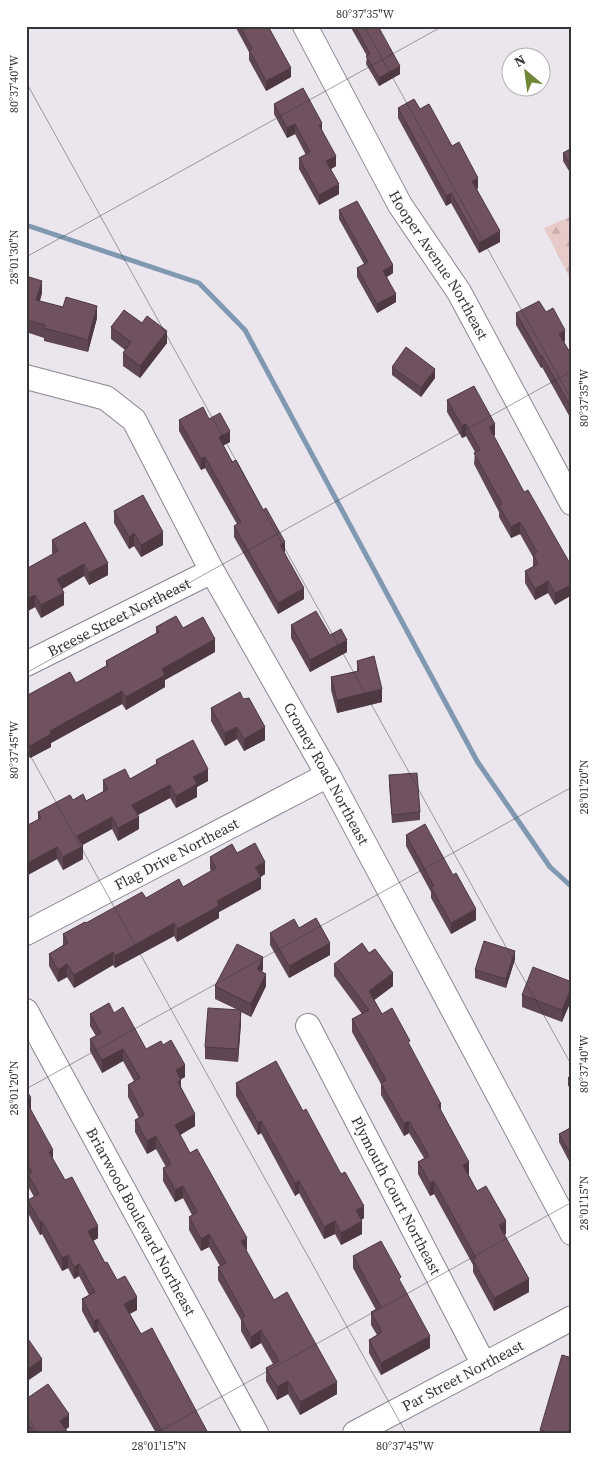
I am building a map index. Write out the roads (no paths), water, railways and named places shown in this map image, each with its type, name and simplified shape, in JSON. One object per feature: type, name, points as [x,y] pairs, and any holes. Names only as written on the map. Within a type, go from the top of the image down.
[{"type":"street","name":"Hooper Avenue Northeast","points":[[305,26],[400,205],[459,292],[572,503]]},
{"type":"street","name":"Cromey Road Northeast","points":[[26,377],[106,398],[134,420],[212,571],[328,775],[572,1233]]},
{"type":"street","name":"Breese Street Northeast","points":[[26,664],[212,571]]},
{"type":"street","name":"Flag Drive Northeast","points":[[26,933],[328,775]]},
{"type":"street","name":"Briarwood Boulevard Northeast","points":[[26,1010],[256,1433]]},
{"type":"street","name":"Plymouth Court Northeast","points":[[308,1026],[484,1365]]},
{"type":"street","name":"Par Street Northeast","points":[[355,1433],[572,1318]]},
{"type":"waterway","points":[[26,225],[199,283],[245,330],[477,761],[550,867],[572,887]]}]
